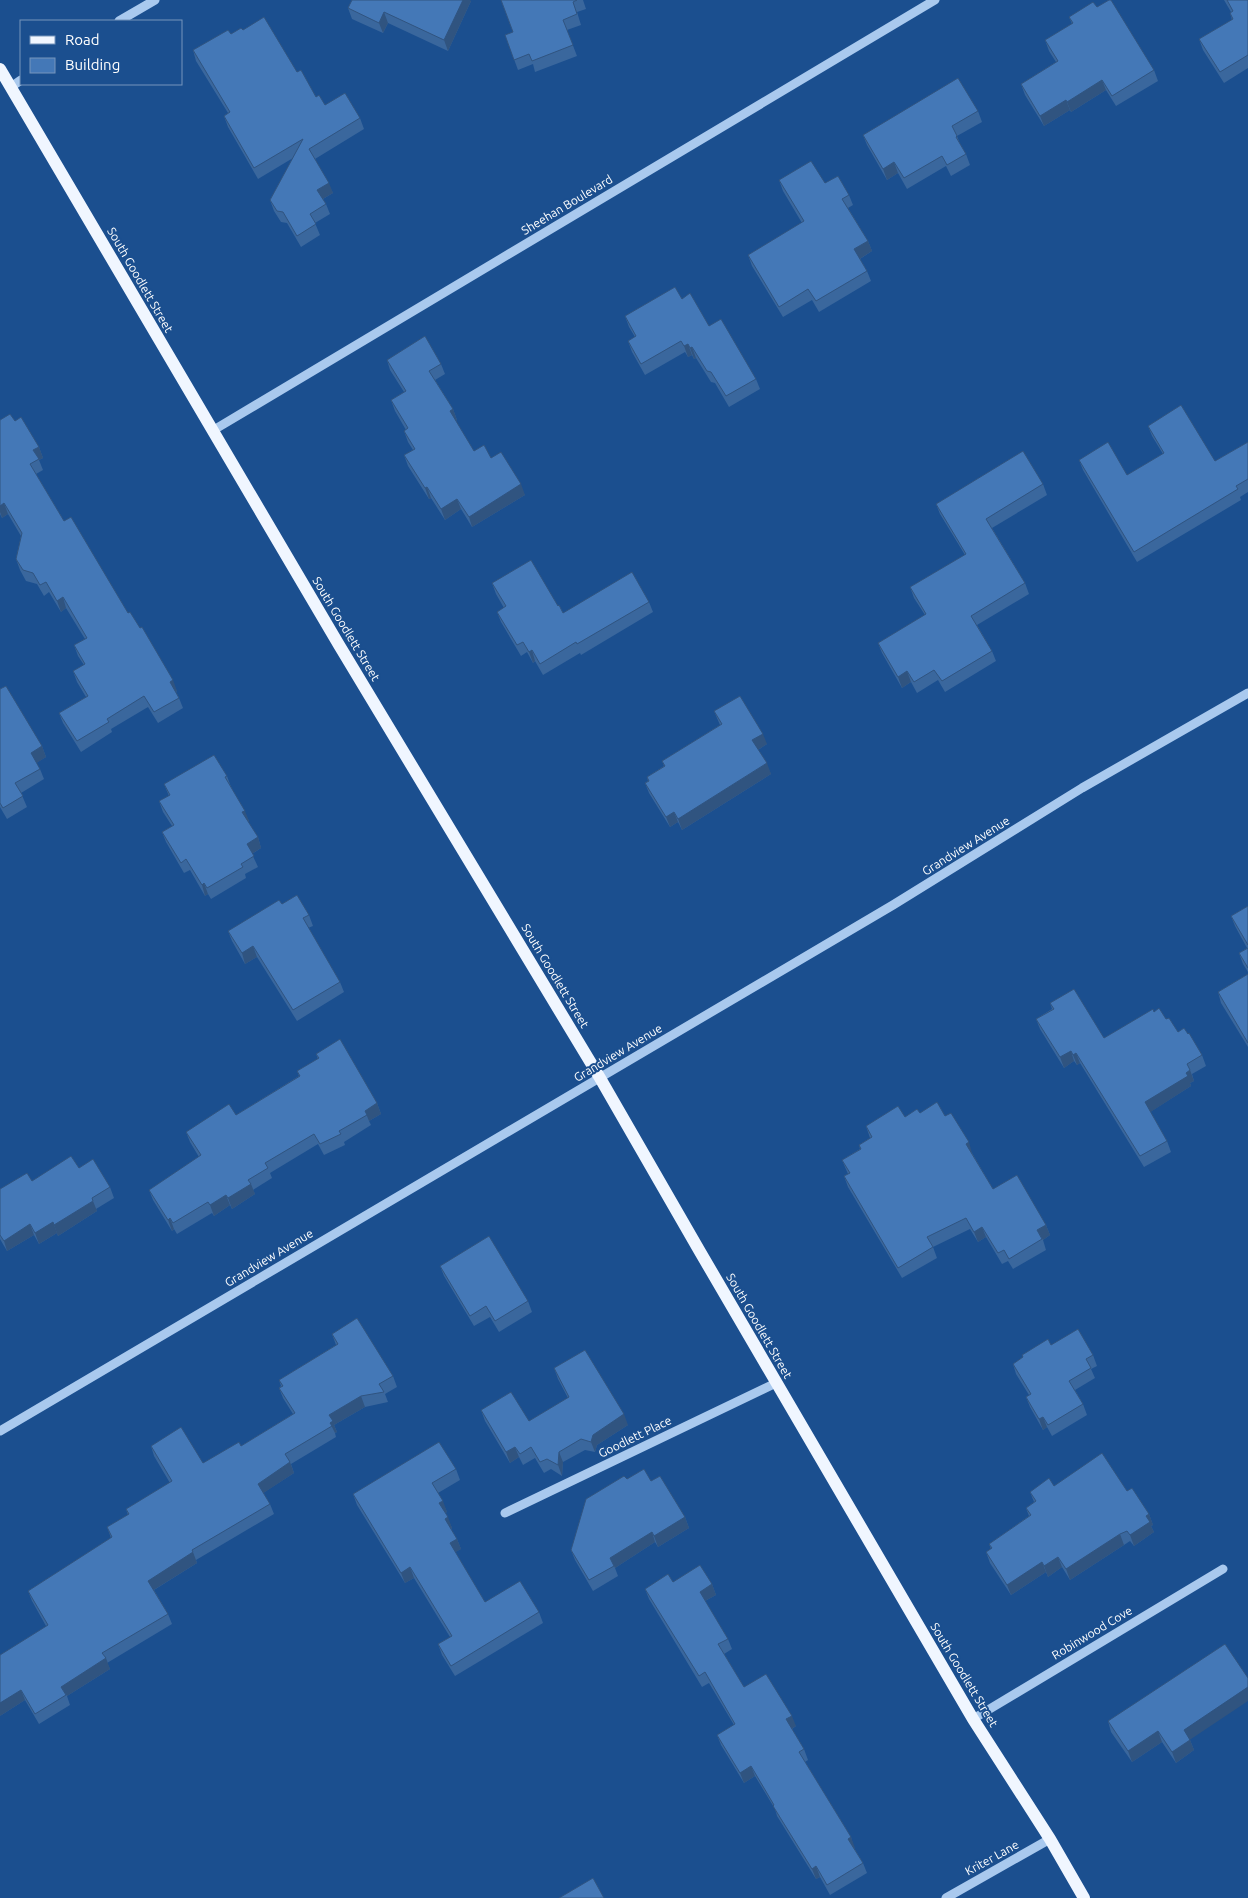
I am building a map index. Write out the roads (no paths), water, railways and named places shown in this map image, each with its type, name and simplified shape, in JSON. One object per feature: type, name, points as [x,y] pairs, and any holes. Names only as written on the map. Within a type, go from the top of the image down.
[{"type":"main road","name":"South Goodlett Street","points":[[0,69],[16,84],[212,431],[600,1078],[776,1383],[974,1719],[1050,1839],[1084,1898]]},
{"type":"street","points":[[121,20],[155,0]]},
{"type":"street","name":"Sheehan Boulevard","points":[[212,431],[935,0]]},
{"type":"street","name":"Grandview Avenue","points":[[0,1432],[950,871],[1082,788],[1248,693]]},
{"type":"street","name":"Goodlett Place","points":[[505,1514],[776,1383]]},
{"type":"street","name":"Robinwood Cove","points":[[974,1719],[1223,1569]]},
{"type":"street","name":"Kriter Lane","points":[[946,1898],[1050,1839]]}]
